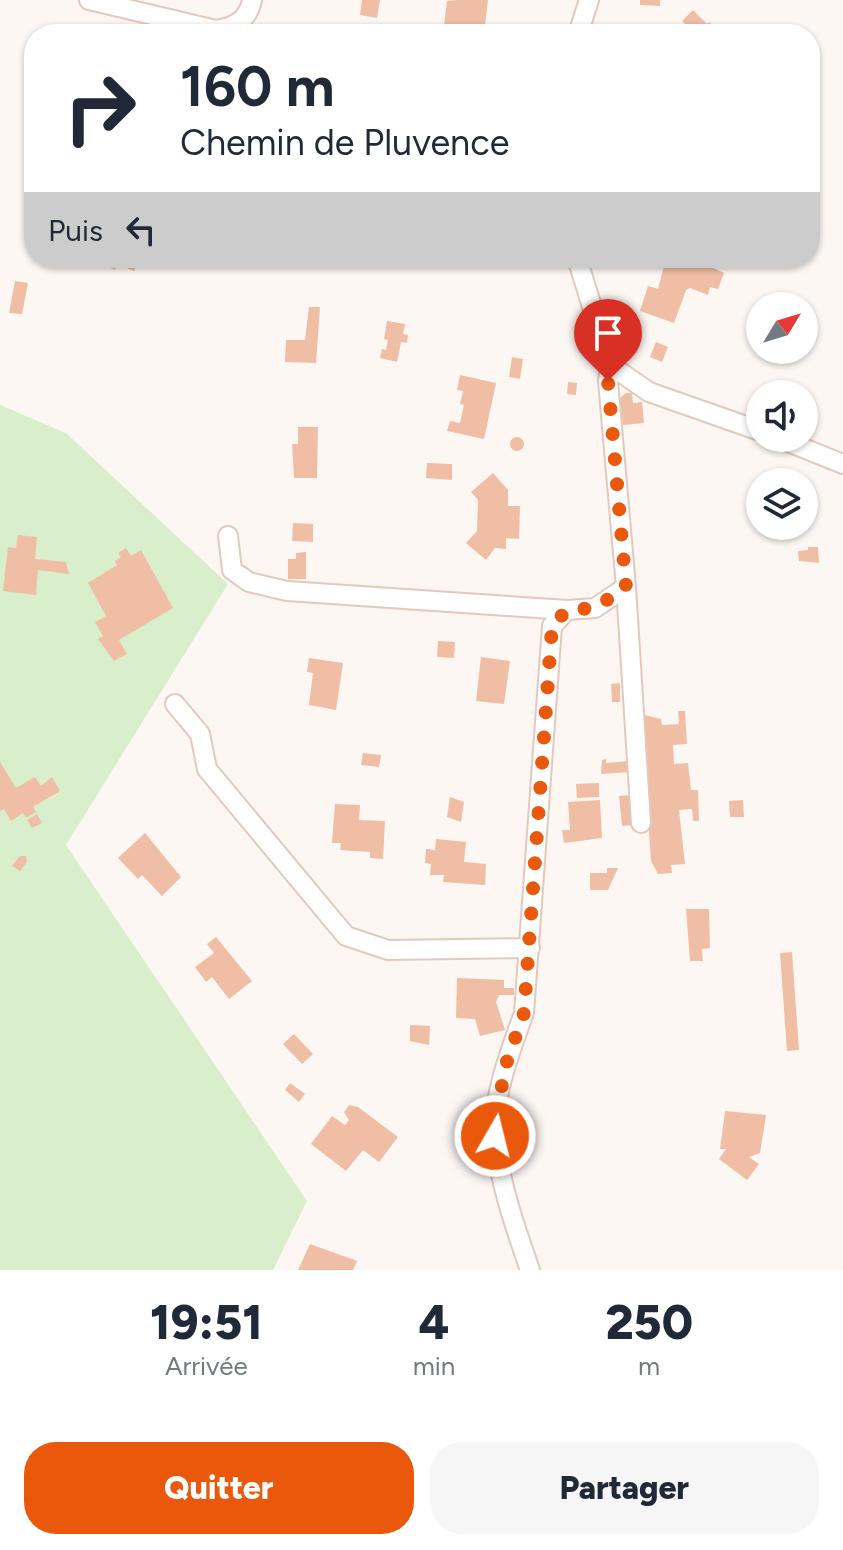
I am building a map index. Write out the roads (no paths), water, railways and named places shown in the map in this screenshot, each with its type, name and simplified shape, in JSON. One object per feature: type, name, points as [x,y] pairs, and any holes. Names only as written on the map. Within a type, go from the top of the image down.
[{"type":"street","points":[[89,0],[122,5],[193,24]]},
{"type":"street","points":[[237,24],[250,11],[252,0]]},
{"type":"street","points":[[581,24],[589,0]]},
{"type":"street","points":[[580,268],[610,365],[608,381],[626,587],[641,823]]},
{"type":"street","points":[[610,365],[649,392],[746,426]]},
{"type":"street","points":[[813,452],[843,464]]},
{"type":"street","points":[[228,536],[232,570],[249,582],[287,591],[567,610],[595,608],[626,587]]},
{"type":"street","points":[[530,1270],[513,1225],[495,1136],[504,1070],[524,1013],[552,626],[567,610]]},
{"type":"street","points":[[175,704],[200,734],[207,769],[346,936],[388,950],[530,948]]}]
